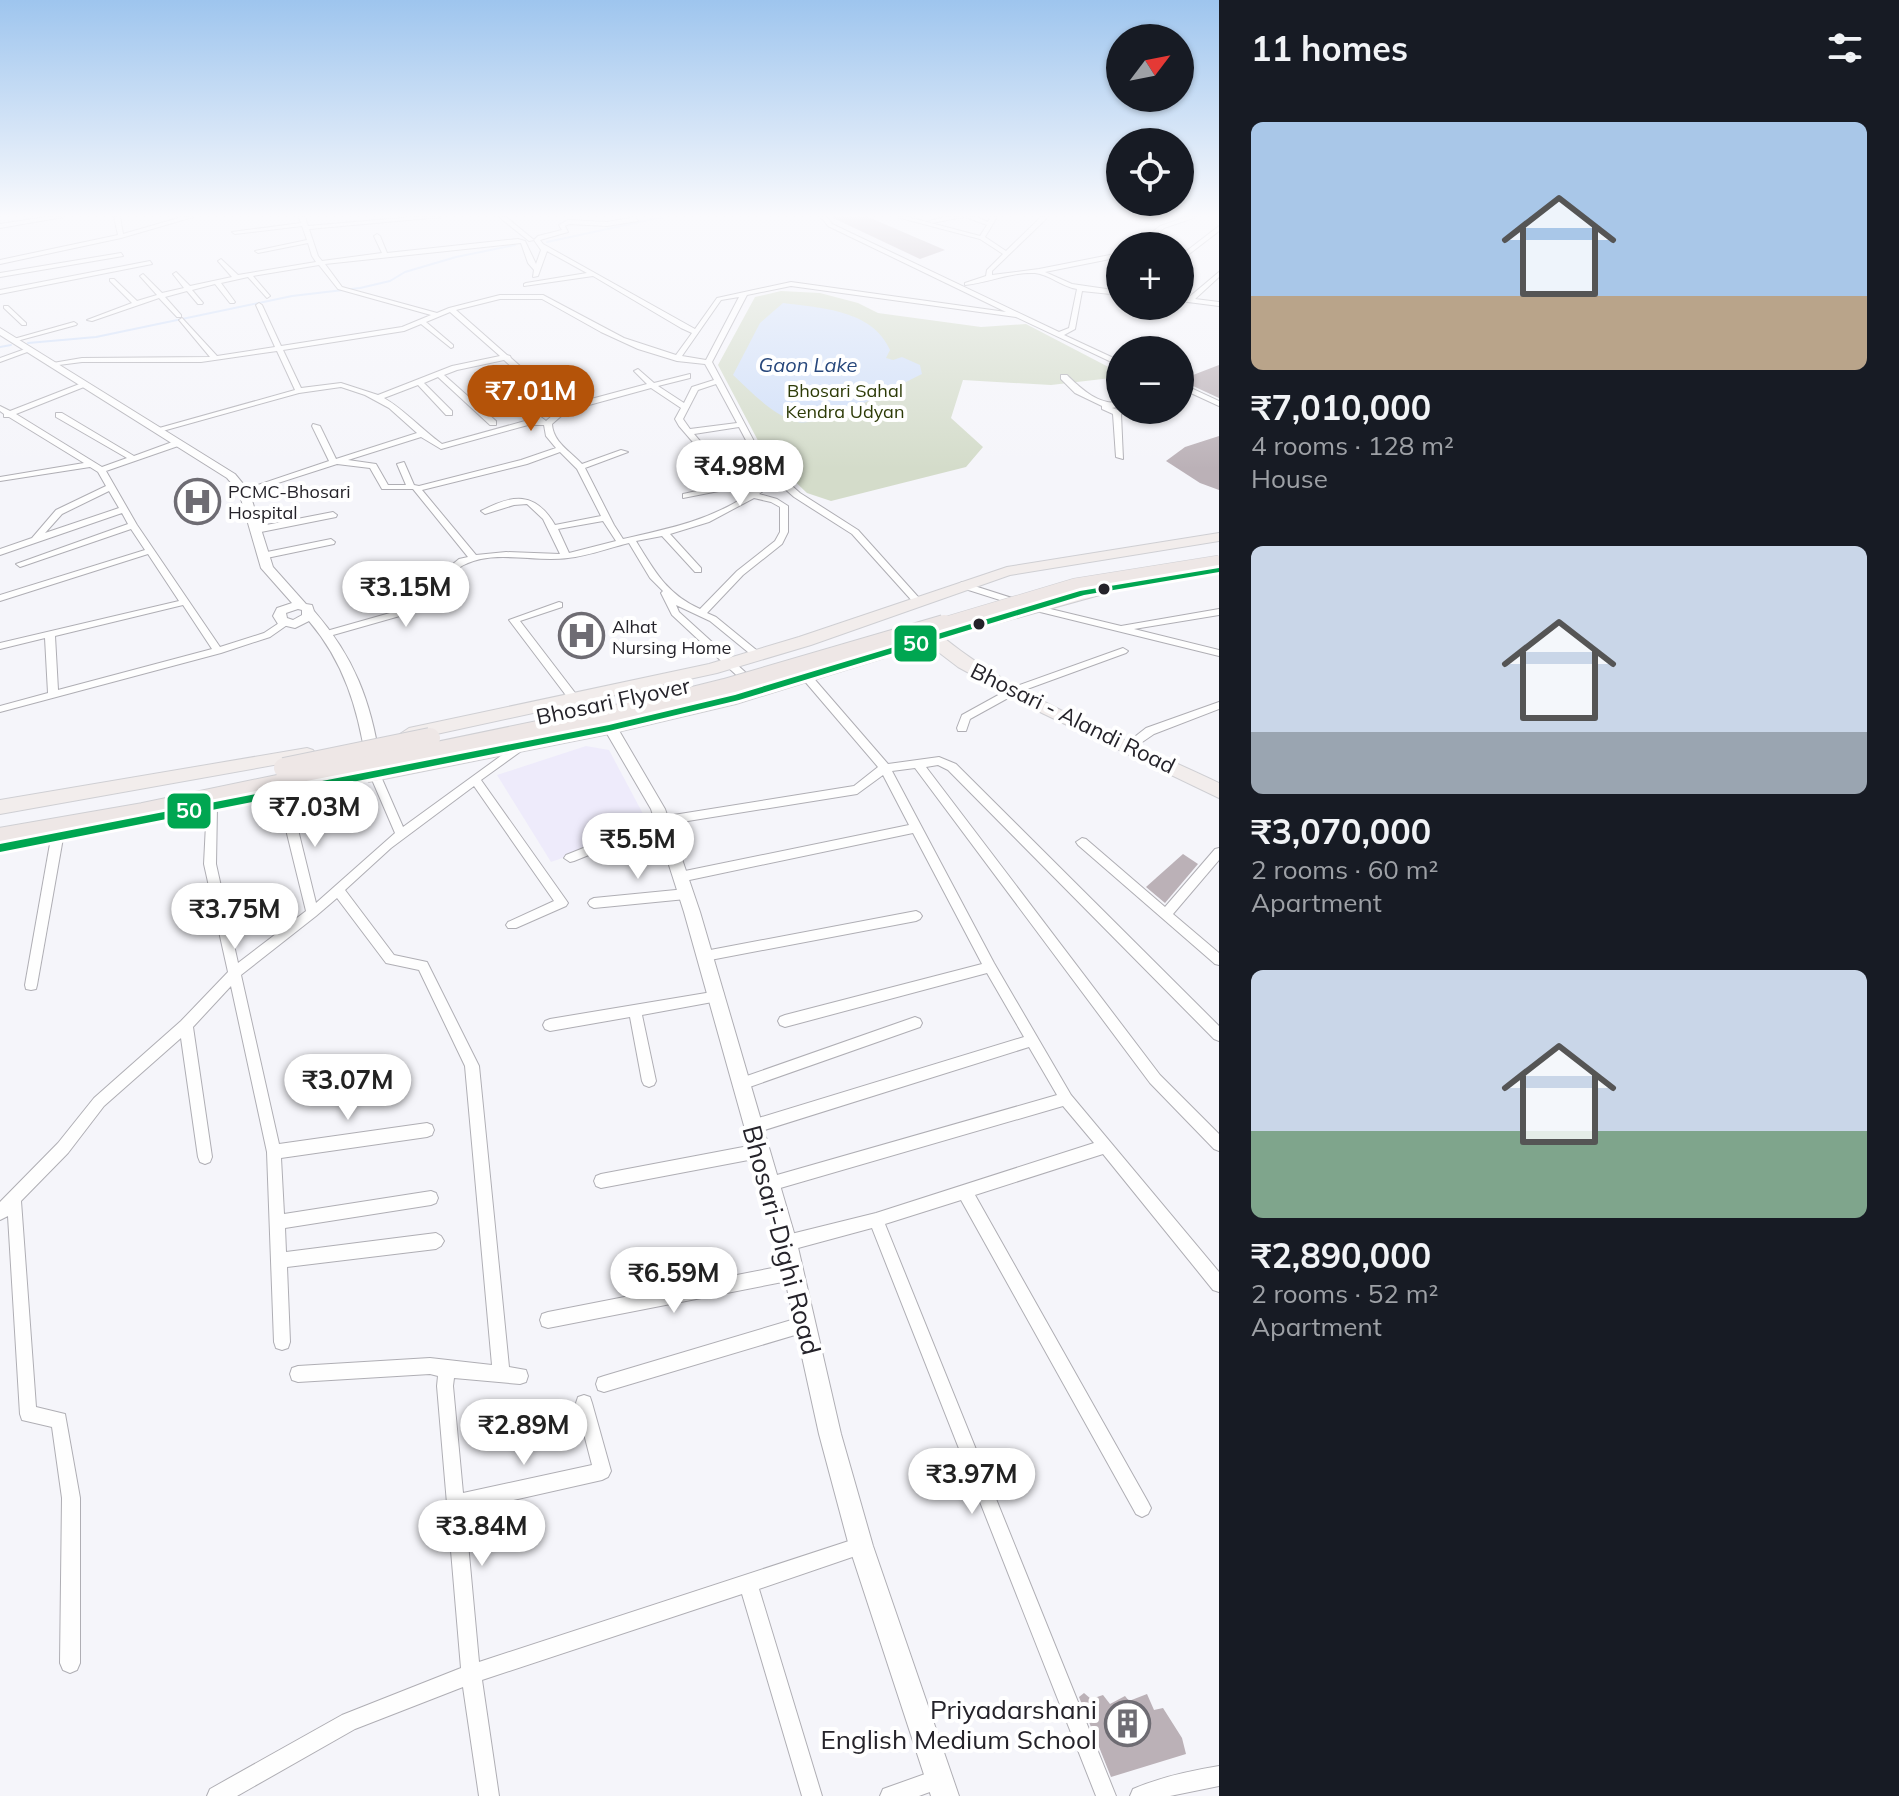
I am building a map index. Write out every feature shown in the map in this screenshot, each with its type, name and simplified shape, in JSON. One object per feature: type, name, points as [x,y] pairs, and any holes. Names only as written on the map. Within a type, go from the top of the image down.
[{"type":"highway","name":"Bhosari Flyover","points":[[0,823],[143,798],[643,696],[1065,577],[1219,552]]},
{"type":"highway","name":"Bhosari Flyover","points":[[0,838],[143,813],[649,708],[725,689],[1075,586],[1219,563]]},
{"type":"main road","points":[[0,807],[370,742],[584,698],[757,655],[962,585],[1056,561],[1219,537]]},
{"type":"main road","points":[[0,848],[609,728],[760,691],[1031,607],[1129,584],[1219,570]]},
{"type":"main road","name":"Bhosari - Alandi Road","points":[[932,637],[964,663],[1219,791]]},
{"type":"street","points":[[134,301],[137,304]]},
{"type":"street","points":[[90,320],[145,301]]},
{"type":"street","points":[[166,301],[215,358]]},
{"type":"street","points":[[384,301],[438,315]]},
{"type":"street","points":[[51,364],[82,360],[158,362],[279,349],[423,323],[451,309],[491,301]]},
{"type":"street","points":[[550,301],[635,348],[677,359],[708,362]]},
{"type":"street","points":[[639,301],[696,332]]},
{"type":"street","points":[[677,359],[718,301]]},
{"type":"street","points":[[708,362],[740,301]]},
{"type":"street","points":[[921,301],[1015,311]]},
{"type":"street","points":[[961,306],[980,301]]},
{"type":"street","points":[[985,301],[1066,331],[1106,350]]},
{"type":"street","points":[[999,301],[1057,335],[1106,358]]},
{"type":"street","points":[[1057,335],[1072,329],[1077,301]]},
{"type":"street","points":[[1196,301],[1219,304]]},
{"type":"street","points":[[259,305],[299,391]]},
{"type":"street","points":[[3,308],[24,324]]},
{"type":"street","points":[[451,309],[564,409]]},
{"type":"street","points":[[0,319],[14,315]]},
{"type":"street","points":[[423,323],[451,346]]},
{"type":"street","points":[[13,340],[74,324]]},
{"type":"street","points":[[0,331],[231,476],[244,491],[262,556],[273,577],[306,610],[345,663],[370,742],[375,775],[401,835]]},
{"type":"street","points":[[0,360],[28,350]]},
{"type":"street","points":[[378,398],[439,374],[508,357]]},
{"type":"street","points":[[708,362],[752,448],[776,477],[800,497],[855,532],[917,601]]},
{"type":"street","points":[[482,380],[521,369]]},
{"type":"street","points":[[638,371],[652,385],[685,407]]},
{"type":"street","points":[[439,374],[493,423]]},
{"type":"street","points":[[156,430],[299,391],[341,385],[392,406],[441,447],[528,423],[548,423],[564,409],[687,376]]},
{"type":"street","points":[[1064,377],[1078,391],[1106,405]]},
{"type":"street","points":[[718,381],[695,389],[679,419],[736,485],[753,497],[773,499],[784,506]]},
{"type":"street","points":[[420,383],[449,413]]},
{"type":"street","points":[[5,416],[85,385]]},
{"type":"street","points":[[497,387],[534,418],[548,423]]},
{"type":"street","points":[[1194,392],[1219,404]]},
{"type":"street","points":[[1194,399],[1219,411]]},
{"type":"street","points":[[0,408],[5,416],[101,470],[133,525],[218,651]]},
{"type":"street","points":[[59,415],[134,459]]},
{"type":"street","points":[[548,423],[550,436],[580,467],[604,518],[653,576],[679,603],[723,627],[757,655]]},
{"type":"street","points":[[1120,457],[1121,424]]},
{"type":"street","points":[[688,432],[740,425]]},
{"type":"street","points":[[316,426],[333,461]]},
{"type":"street","points":[[244,491],[422,434]]},
{"type":"street","points":[[101,470],[178,443]]},
{"type":"street","points":[[333,461],[373,466],[385,487],[414,487],[524,462],[562,449]]},
{"type":"street","points":[[580,467],[624,452]]},
{"type":"street","points":[[0,479],[91,464]]},
{"type":"street","points":[[401,464],[414,487],[474,558]]},
{"type":"street","points":[[326,634],[453,598],[462,590],[453,566],[474,558],[566,556],[709,521],[753,497],[776,477]]},
{"type":"street","points":[[686,496],[736,485]]},
{"type":"street","points":[[34,540],[59,512],[111,487]]},
{"type":"street","points":[[784,506],[800,497]]},
{"type":"street","points":[[485,511],[529,502],[552,528],[566,556]]},
{"type":"street","points":[[701,614],[740,573],[779,542],[784,532],[784,506]]},
{"type":"street","points":[[0,552],[124,509]]},
{"type":"street","points":[[256,530],[333,515]]},
{"type":"street","points":[[552,528],[604,518]]},
{"type":"street","points":[[642,523],[650,536]]},
{"type":"street","points":[[20,564],[133,525]]},
{"type":"street","points":[[664,533],[698,570]]},
{"type":"street","points":[[262,556],[331,542]]},
{"type":"street","points":[[0,598],[150,551]]},
{"type":"street","points":[[962,585],[1031,607],[1219,653]]},
{"type":"street","points":[[667,590],[666,596],[675,613],[760,691]]},
{"type":"street","points":[[0,646],[185,602]]},
{"type":"street","points":[[559,605],[514,620],[584,698]]},
{"type":"street","points":[[0,709],[218,651],[267,635],[285,623],[300,622],[306,610]]},
{"type":"street","points":[[1118,629],[1219,612]]},
{"type":"street","points":[[50,634],[53,695]]},
{"type":"street","points":[[962,728],[966,717],[1015,690],[1123,651]]},
{"type":"street","points":[[806,676],[885,768],[990,967],[1066,1099],[1219,1284]]},
{"type":"street","name":"Bhosari-Dighi Road","points":[[584,698],[609,728],[658,809],[683,885],[718,996],[752,1127],[787,1243],[830,1434],[861,1546],[942,1788]]},
{"type":"street","points":[[1128,746],[1150,731],[1219,705]]},
{"type":"street","points":[[0,1213],[63,1148],[99,1102],[186,1025],[236,972],[312,913],[401,835],[520,746]]},
{"type":"street","points":[[570,858],[661,821],[857,790],[885,768],[939,761],[952,767],[1219,1035]]},
{"type":"street","points":[[917,763],[1155,1079],[1219,1144]]},
{"type":"street","points":[[476,781],[562,903],[512,925]]},
{"type":"street","points":[[283,793],[312,913]]},
{"type":"street","points":[[211,807],[210,864],[274,1152],[282,1342]]},
{"type":"street","points":[[594,903],[683,885],[916,828]]},
{"type":"street","points":[[31,985],[57,838]]},
{"type":"street","points":[[1082,842],[1219,960]]},
{"type":"street","points":[[1166,914],[1219,852]]},
{"type":"street","points":[[338,890],[390,959],[423,966],[472,1066],[501,1374]]},
{"type":"street","points":[[705,956],[916,916]]},
{"type":"street","points":[[785,1021],[990,967]]},
{"type":"street","points":[[550,1025],[718,996]]},
{"type":"street","points":[[635,1010],[649,1081]]},
{"type":"street","points":[[741,1084],[915,1023]]},
{"type":"street","points":[[186,1025],[205,1157]]},
{"type":"street","points":[[752,1127],[1031,1041]]},
{"type":"street","points":[[770,1184],[1066,1099]]},
{"type":"street","points":[[274,1152],[427,1130]]},
{"type":"street","points":[[787,1243],[876,1220],[1104,1147]]},
{"type":"street","points":[[601,1181],[759,1151]]},
{"type":"street","points":[[965,1192],[1142,1508]]},
{"type":"street","points":[[277,1222],[431,1198]]},
{"type":"street","points":[[14,1200],[28,1414],[59,1420],[71,1498],[70,1663]]},
{"type":"street","points":[[876,1220],[1106,1796]]},
{"type":"street","points":[[280,1260],[436,1241]]},
{"type":"street","points":[[548,1320],[793,1272]]},
{"type":"street","points":[[604,1384],[805,1324]]},
{"type":"street","points":[[298,1374],[430,1366],[520,1376]]},
{"type":"street","points":[[447,1369],[445,1386],[471,1674],[489,1796]]},
{"type":"street","points":[[455,1504],[602,1471],[584,1403]]},
{"type":"street","points":[[217,1796],[349,1722],[471,1674],[861,1546]]},
{"type":"street","points":[[748,1583],[812,1796]]},
{"type":"street","points":[[1140,1796],[1186,1789],[1219,1776]]},
{"type":"street","points":[[890,1796],[942,1788]]},
{"type":"shaded area","points":[[586,746],[609,750],[650,827],[551,862],[497,775]]},
{"type":"green space","name":"Bhosari Sahal Kendra Udyan","points":[[753,301],[850,301],[878,313],[981,327],[1026,324],[1106,366],[1106,379],[1051,385],[963,380],[951,418],[983,447],[966,467],[831,501],[807,493],[764,452],[718,365]]},
{"type":"water","name":"Gaon Lake","points":[[783,303],[844,313],[859,319],[882,337],[890,350],[886,358],[893,360],[902,357],[920,365],[922,374],[858,406],[821,420],[793,421],[785,417],[761,401],[733,375],[760,323]]},
{"type":"building","points":[[1219,365],[1219,398],[1194,386],[1194,375]]},
{"type":"building","points":[[1219,436],[1219,490],[1200,483],[1166,461],[1185,447]]},
{"type":"building","points":[[1183,854],[1198,864],[1165,903],[1146,887]]},
{"type":"building","name":"Priyadarshani English Medium School","points":[[1084,1693],[1091,1699],[1103,1695],[1110,1704],[1125,1696],[1129,1701],[1147,1694],[1154,1710],[1163,1708],[1182,1738],[1186,1754],[1111,1777],[1079,1697]]},
{"type":"waterway","points":[[28,343],[96,337],[269,301]]},
{"type":"waterway","points":[[0,347],[11,345]]},
{"type":"transit line","name":"50","points":[[0,848],[609,728],[736,698],[1083,593],[1219,570]]},
{"type":"place","name":"PCMC-Bhosari Hospital","points":[[197,501]]},
{"type":"place","name":"Alhat Nursing Home","points":[[581,636]]},
{"type":"place","name":"Priyadarshani English Medium School","points":[[1128,1724]]}]
